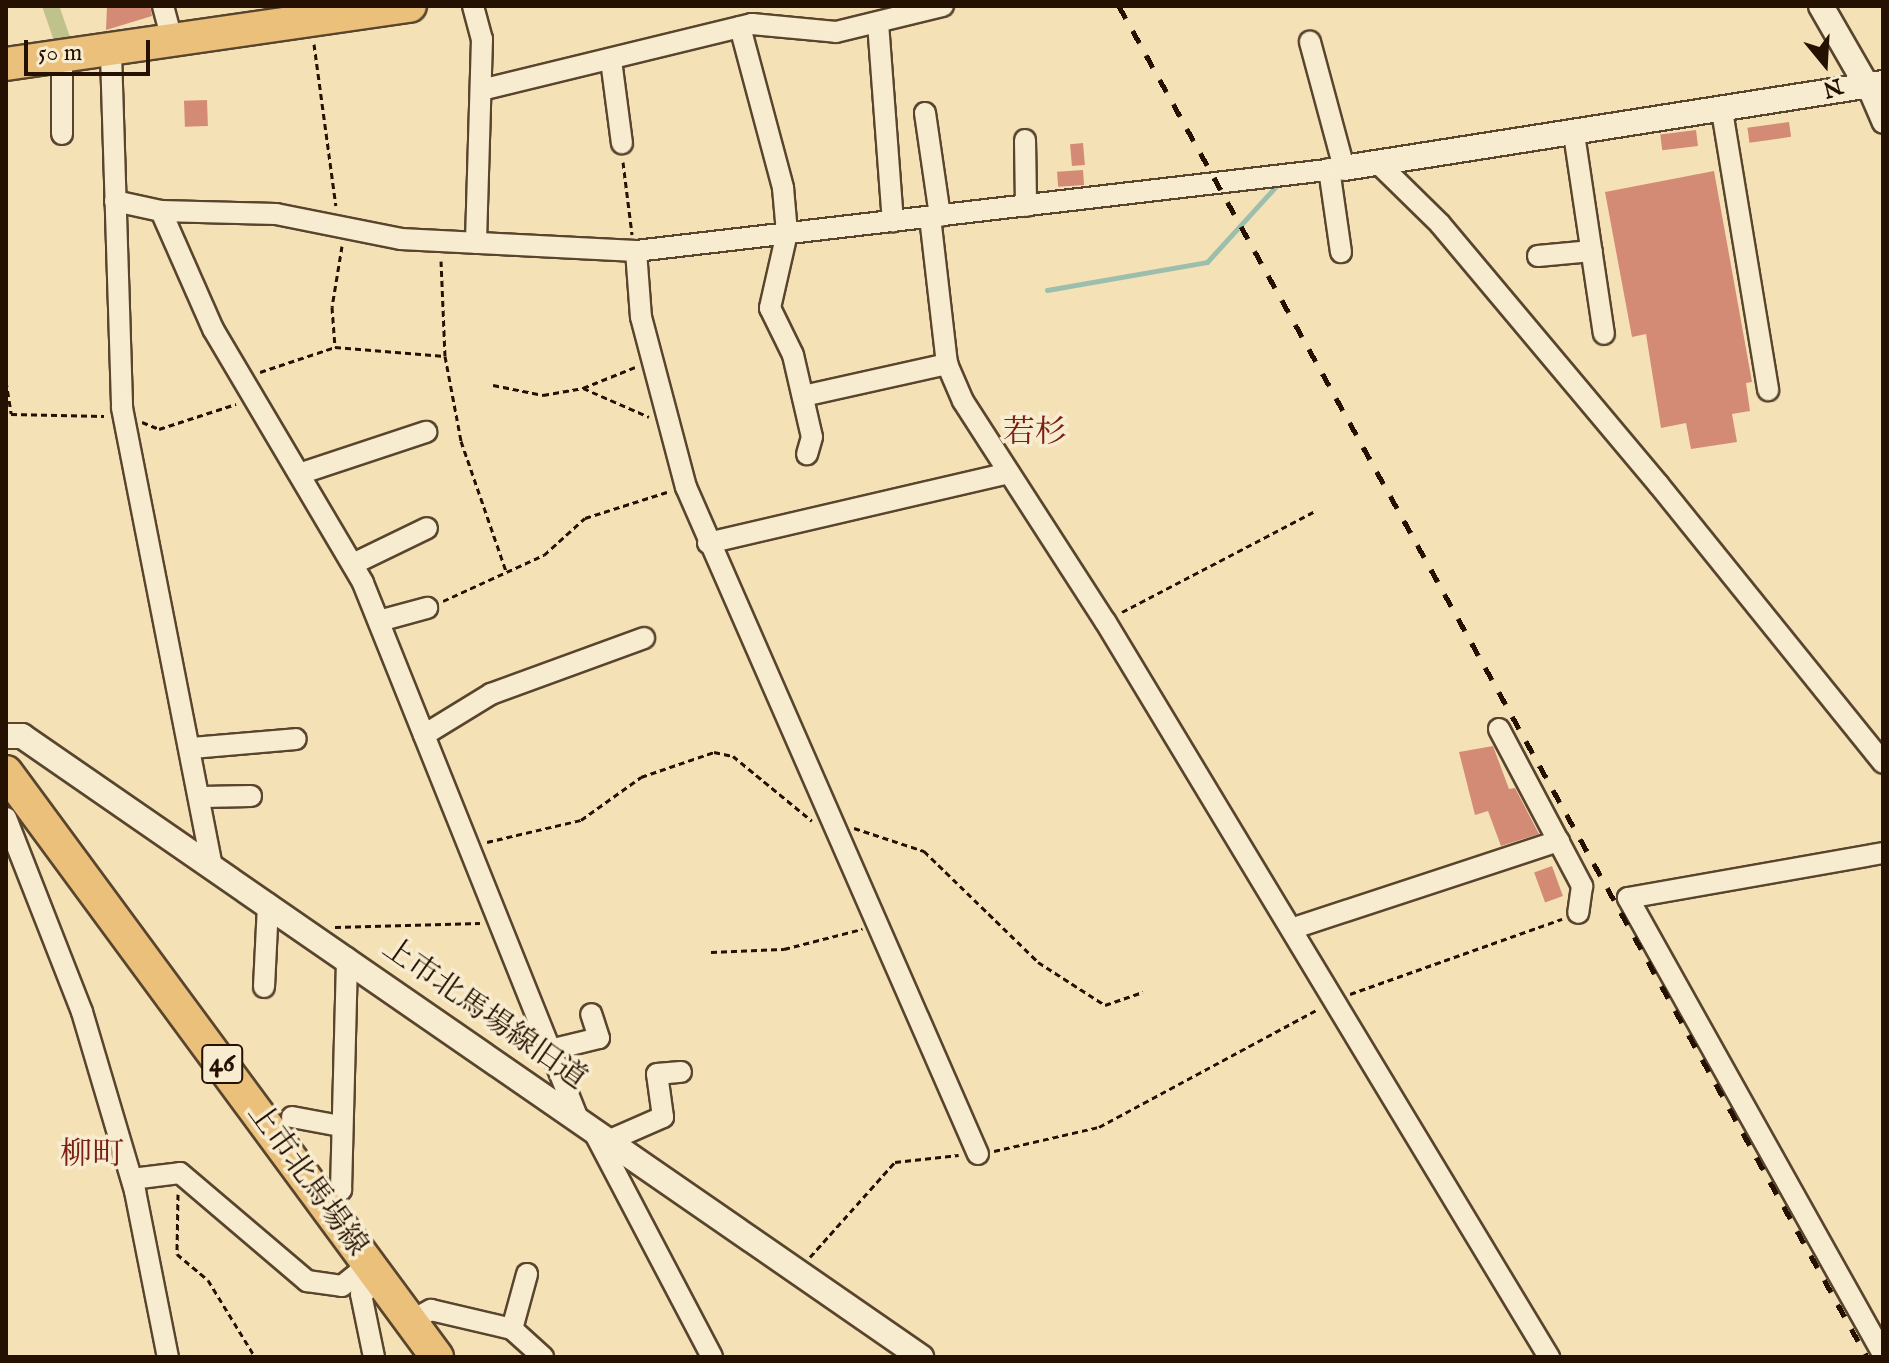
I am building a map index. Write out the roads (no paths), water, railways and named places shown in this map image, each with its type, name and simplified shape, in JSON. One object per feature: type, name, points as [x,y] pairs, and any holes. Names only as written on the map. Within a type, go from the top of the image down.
[{"type":"main road","points":[[6,64],[111,54],[410,6]]},
{"type":"main road","name":"上市北馬場線","points":[[9,810],[323,1202],[437,1357]]},
{"type":"street","points":[[163,6],[173,43]]},
{"type":"street","points":[[473,6],[481,90],[476,243]]},
{"type":"street","points":[[481,90],[740,27],[785,22],[836,32],[943,6]]},
{"type":"street","points":[[1821,6],[1875,85],[1883,123]]},
{"type":"street","points":[[878,23],[893,221]]},
{"type":"street","points":[[740,27],[780,174],[787,233],[770,308],[803,396],[812,437],[807,454]]},
{"type":"street","points":[[1310,42],[1337,168],[1341,252]]},
{"type":"street","points":[[111,54],[123,414],[202,797],[212,865]]},
{"type":"street","points":[[62,58],[62,134]]},
{"type":"street","points":[[611,60],[622,143]]},
{"type":"street","points":[[115,201],[161,211],[276,214],[443,241],[636,251],[1378,163],[1875,85]]},
{"type":"street","points":[[1722,111],[1768,390]]},
{"type":"street","points":[[925,113],[947,364],[1009,473],[1105,621],[1294,928],[1549,1357]]},
{"type":"street","points":[[1574,134],[1604,334]]},
{"type":"street","points":[[1025,140],[1026,206]]},
{"type":"street","points":[[1378,163],[1440,224],[1659,485],[1883,763]]},
{"type":"street","points":[[161,211],[213,329],[302,473],[353,564],[505,923],[554,1049],[593,1131],[712,1357]]},
{"type":"street","points":[[636,251],[652,359],[686,487],[978,1154]]},
{"type":"street","points":[[1538,256],[1592,251]]},
{"type":"street","points":[[803,396],[947,364]]},
{"type":"street","points":[[302,473],[426,432]]},
{"type":"street","points":[[708,543],[1009,473]]},
{"type":"street","points":[[353,564],[427,528]]},
{"type":"street","points":[[379,621],[427,608]]},
{"type":"street","points":[[424,735],[491,694],[644,638]]},
{"type":"street","points":[[1499,729],[1582,886],[1578,913]]},
{"type":"street","name":"上市北馬場線旧道","points":[[6,736],[22,736],[921,1357]]},
{"type":"street","points":[[192,748],[296,739]]},
{"type":"street","points":[[202,797],[251,796]]},
{"type":"street","points":[[9,810],[82,1012],[132,1179],[168,1357]]},
{"type":"street","points":[[1294,928],[1559,841]]},
{"type":"street","points":[[1883,853],[1628,898],[1883,1354]]},
{"type":"street","points":[[264,987],[268,904]]},
{"type":"street","points":[[323,1202],[341,1190],[340,1126],[347,958]]},
{"type":"street","points":[[554,1049],[599,1038],[591,1014]]},
{"type":"street","points":[[593,1131],[663,1117],[657,1074],[681,1072]]},
{"type":"street","points":[[292,1117],[340,1126]]},
{"type":"street","points":[[132,1179],[185,1178],[307,1281],[342,1286],[375,1272]]},
{"type":"street","points":[[374,1357],[361,1294],[375,1272]]},
{"type":"street","points":[[512,1329],[527,1274]]},
{"type":"street","points":[[411,1321],[431,1310],[512,1329],[543,1357]]},
{"type":"waterway","points":[[1047,290],[1207,262],[1279,183]]},
{"type":"railway","points":[[1119,6],[1867,1357]]},
{"type":"district","name":"若杉","points":[[1035,434]]},
{"type":"district","name":"柳町","points":[[92,1156]]}]
